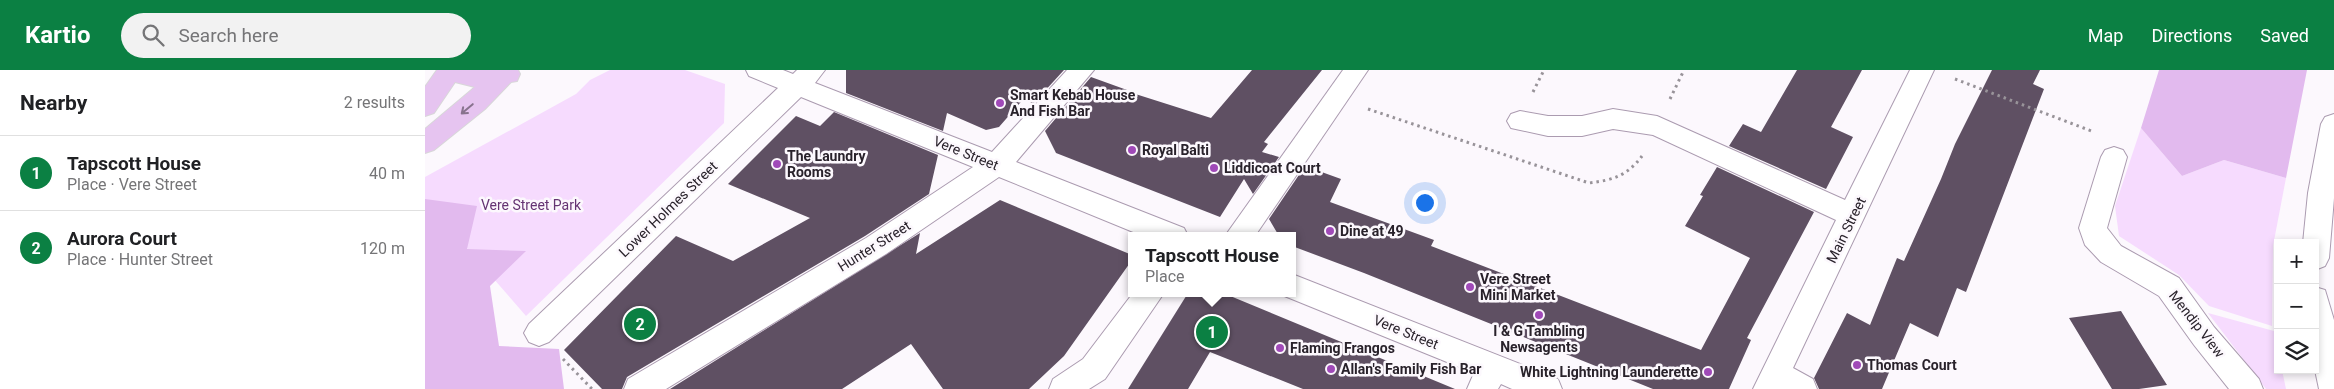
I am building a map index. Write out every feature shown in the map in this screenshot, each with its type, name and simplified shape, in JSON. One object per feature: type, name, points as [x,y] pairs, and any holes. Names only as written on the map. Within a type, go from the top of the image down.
[{"type":"main road","points":[[425,106],[450,70],[459,76],[471,78],[515,71]]},
{"type":"main road","points":[[425,143],[515,71]]},
{"type":"street","name":"Vere Street","points":[[758,70],[805,78],[997,165],[1164,232]]},
{"type":"street","name":"Hunter Street","points":[[639,389],[876,246],[997,165],[1082,70]]},
{"type":"street","points":[[1242,232],[1356,70]]},
{"type":"street","name":"Main Street","points":[[1771,381],[1853,216],[1922,70]]},
{"type":"street","name":"Lower Holmes Street","points":[[539,333],[805,78]]},
{"type":"street","points":[[1520,121],[1548,126],[1582,126],[1613,119],[1657,126],[1853,216]]},
{"type":"street","points":[[2317,239],[2321,193],[2334,124]]},
{"type":"street","name":"Mendip View","points":[[2114,157],[2093,228],[2095,237],[2111,254],[2169,287],[2204,336],[2248,389]]},
{"type":"street","name":"Vere Street","points":[[1296,288],[1488,378],[1547,389]]},
{"type":"street","points":[[1064,389],[1094,369],[1147,297]]},
{"type":"street","points":[[2319,318],[2334,389]]},
{"type":"street","points":[[1771,381],[1802,389]]},
{"type":"path","points":[[1950,77],[2102,135],[2110,141],[2114,157]]},
{"type":"path","points":[[539,333],[592,389]]},
{"type":"green space","name":"Vere Street Park","points":[[610,70],[685,70],[725,84],[724,123],[526,316],[425,200],[425,177],[576,94],[590,80]]},
{"type":"green space","points":[[2141,128],[2182,176],[2224,160],[2286,178],[2273,246],[2272,326],[2209,306],[2179,275],[2119,236],[2115,206]]},
{"type":"green space","points":[[2208,313],[2274,331],[2274,374],[2283,374],[2286,389],[2266,389]]},
{"type":"shaded area","points":[[2159,70],[2307,70],[2286,178],[2224,160],[2182,176],[2141,128]]},
{"type":"shaded area","points":[[425,199],[477,206],[467,249],[526,251],[490,286],[499,346],[559,349],[564,389],[425,389]]},
{"type":"building","points":[[846,70],[1064,70],[1032,105],[1027,95],[999,127],[986,130],[947,113],[943,131],[846,93]]},
{"type":"building","points":[[1252,70],[1322,70],[1264,142],[1268,144],[1262,152],[1279,157],[1253,194],[1244,179],[1220,217],[1056,153],[1045,131],[1091,77],[1126,91],[1211,118]]},
{"type":"building","points":[[1797,70],[1862,70],[1831,127],[1853,137],[1826,189],[1729,146],[1743,124],[1761,132]]},
{"type":"building","points":[[1992,70],[2040,70],[2033,84],[2044,89],[1966,292],[1957,288],[1938,337],[1910,323],[1882,389],[1819,389],[1814,378],[1847,313],[1870,325],[1897,258],[1904,261],[1955,144]]},
{"type":"building","points":[[834,112],[938,155],[929,194],[865,236],[627,377],[622,389],[602,389],[564,350],[676,236],[733,261],[810,218],[728,184],[796,116],[820,126]]},
{"type":"building","points":[[1305,166],[1341,179],[1330,202],[1434,240],[1431,246],[1701,350],[1750,258],[1685,226],[1703,196],[1700,195],[1717,167],[1814,212],[1747,338],[1751,340],[1729,389],[1653,389],[1296,248],[1296,232],[1277,232],[1269,219]]},
{"type":"building","points":[[1000,200],[1128,253],[1128,266],[1064,356],[1029,389],[943,389],[911,344],[842,389],[670,389],[920,233],[916,254]]},
{"type":"building","points":[[1186,297],[1233,297],[1455,389],[1303,389],[1210,352],[1188,389],[1128,389]]},
{"type":"building","points":[[2121,311],[2167,385],[2139,389],[2112,389],[2069,318]]},
{"type":"place","name":"Smart Kebab House And Fish Bar","points":[[1000,103]]},
{"type":"place","name":"Royal Balti","points":[[1132,150]]},
{"type":"place","name":"The Laundry Rooms","points":[[777,164]]},
{"type":"place","name":"Liddicoat Court","points":[[1214,168]]},
{"type":"place","name":"Dine at 49","points":[[1330,231]]},
{"type":"place","name":"Vere Street Mini Market","points":[[1470,287]]},
{"type":"place","name":"I & G Tambling Newsagents","points":[[1539,315]]},
{"type":"place","name":"Aurora Court","points":[[640,324]]},
{"type":"place","name":"Tapscott House","points":[[1212,332]]},
{"type":"place","name":"Flaming Frangos","points":[[1280,348]]},
{"type":"place","name":"Thomas Court","points":[[1857,365]]},
{"type":"place","name":"Allan's Family Fish Bar","points":[[1331,369]]},
{"type":"place","name":"White Lightning Launderette","points":[[1708,372]]}]
